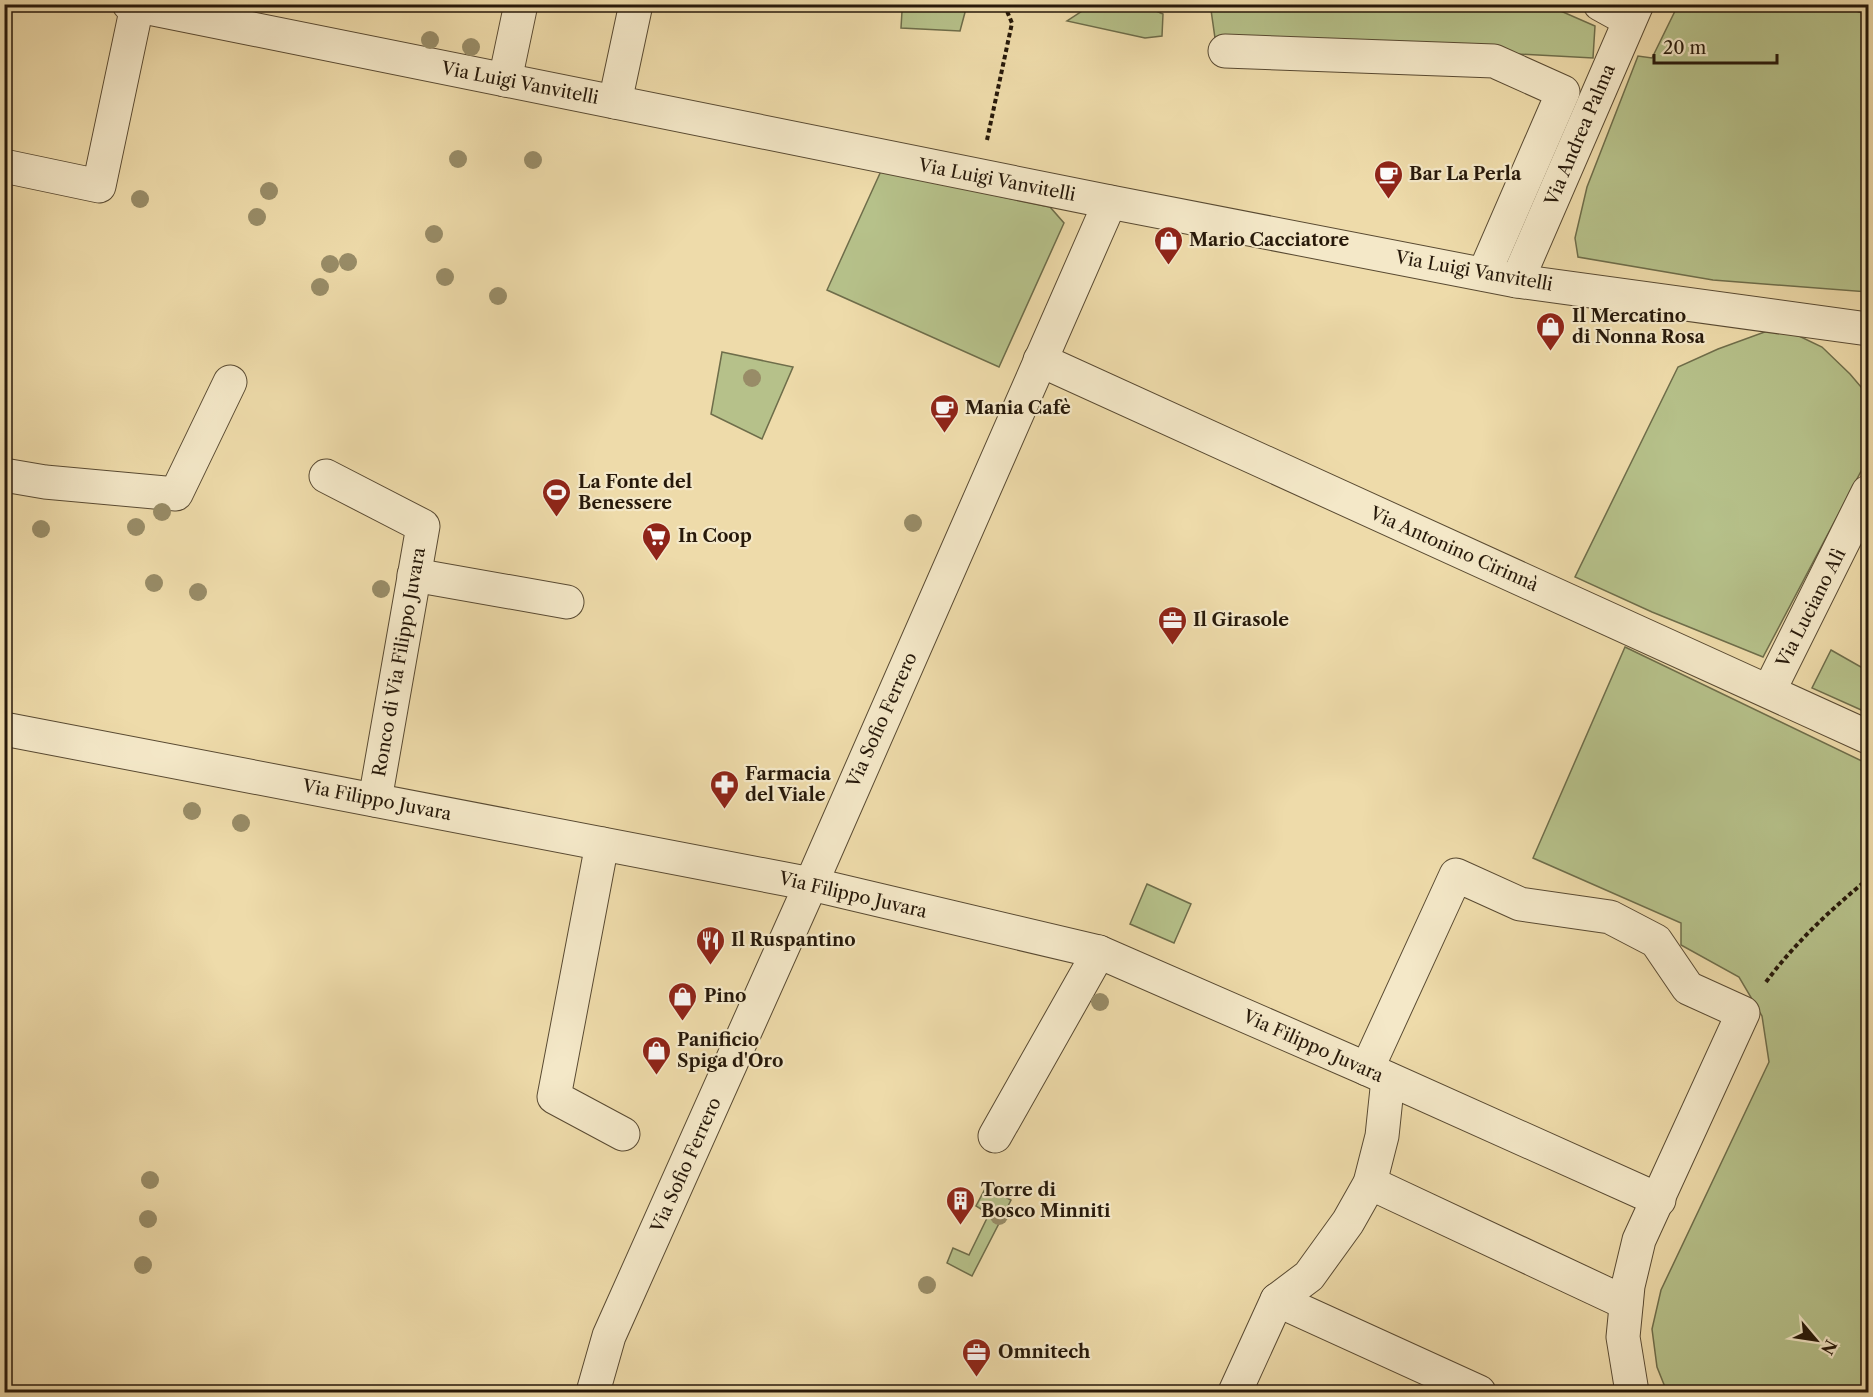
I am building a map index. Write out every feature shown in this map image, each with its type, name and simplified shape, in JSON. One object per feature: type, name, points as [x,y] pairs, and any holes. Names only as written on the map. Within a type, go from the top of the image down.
[{"type":"street","points":[[505,80],[521,4]]},
{"type":"street","points":[[615,102],[636,4]]},
{"type":"street","name":"Via Andrea Palma","points":[[1517,281],[1633,12],[1600,4]]},
{"type":"street","points":[[4,166],[99,186],[133,5]]},
{"type":"street","name":"Via Luigi Vanvitelli","points":[[133,5],[979,176],[1517,281],[1869,329]]},
{"type":"street","points":[[1225,51],[1494,61],[1563,92],[1484,274]]},
{"type":"street","name":"Via Sofio Ferrero","points":[[609,1336],[1110,202]]},
{"type":"street","name":"Via Antonino Cirinnà","points":[[1040,360],[1869,737]]},
{"type":"street","points":[[4,475],[45,482],[176,494],[230,382]]},
{"type":"street","name":"Ronco di Via Filippo Juvara","points":[[326,476],[423,526],[375,800]]},
{"type":"street","name":"Via Luciano Alì","points":[[1769,691],[1869,492]]},
{"type":"street","points":[[414,574],[567,602]]},
{"type":"street","name":"Via Filippo Juvara","points":[[4,729],[810,884],[1099,952],[1659,1200]]},
{"type":"street","points":[[602,844],[554,1097],[623,1134]]},
{"type":"street","points":[[1235,1392],[1277,1300],[1309,1276],[1348,1222],[1370,1183],[1382,1136],[1377,1074],[1456,875],[1521,904],[1610,917],[1656,941],[1688,988],[1743,1013],[1639,1240],[1626,1302],[1623,1337],[1632,1392]]},
{"type":"street","points":[[995,1136],[1099,952]]},
{"type":"street","points":[[1370,1183],[1626,1302]]},
{"type":"street","points":[[1277,1300],[1479,1392]]},
{"type":"street","points":[[568,1392],[609,1336]]},
{"type":"street","points":[[592,1392],[609,1336]]},
{"type":"path","points":[[979,176],[1012,23],[1004,4]]},
{"type":"path","points":[[1743,1013],[1789,952],[1869,879]]},
{"type":"green space","points":[[887,4],[967,5],[960,31],[901,28],[902,11],[888,8]]},
{"type":"green space","points":[[1082,5],[1142,5],[1163,14],[1162,36],[1145,38],[1067,21],[1082,11]]},
{"type":"green space","points":[[1204,5],[1547,5],[1595,26],[1593,58],[1215,38],[1211,10]]},
{"type":"green space","points":[[1678,5],[1842,5],[1868,14],[1868,292],[1713,280],[1578,257],[1575,238],[1587,187],[1638,56],[1652,58]]},
{"type":"green space","points":[[881,171],[1050,207],[1064,223],[999,367],[827,290]]},
{"type":"green space","points":[[1770,330],[1799,336],[1822,347],[1867,394],[1868,458],[1763,657],[1652,612],[1575,577],[1678,367]]},
{"type":"green space","points":[[722,352],[793,367],[762,439],[711,414]]},
{"type":"green space","points":[[1625,647],[1868,764],[1868,1392],[1667,1392],[1657,1367],[1652,1329],[1661,1290],[1769,1062],[1762,1016],[1739,977],[1681,945],[1681,923],[1533,858]]},
{"type":"green space","points":[[1831,650],[1868,671],[1868,713],[1812,688]]},
{"type":"green space","points":[[1147,884],[1191,904],[1174,943],[1130,924]]},
{"type":"green space","points":[[986,1187],[1011,1200],[972,1276],[947,1263],[953,1248],[969,1255],[989,1214],[976,1206]]},
{"type":"place","name":"Bar La Perla","points":[[1388,200]]},
{"type":"place","name":"Mario Cacciatore","points":[[1168,266]]},
{"type":"place","name":"Il Mercatino di Nonna Rosa","points":[[1551,352]]},
{"type":"place","name":"Mania Cafè","points":[[944,434]]},
{"type":"place","name":"La Fonte del Benessere","points":[[557,518]]},
{"type":"place","name":"In Coop","points":[[657,562]]},
{"type":"place","name":"Il Girasole","points":[[1172,646]]},
{"type":"place","name":"Farmacia del Viale","points":[[724,810]]},
{"type":"place","name":"Il Ruspantino","points":[[710,966]]},
{"type":"place","name":"Pino","points":[[683,1022]]},
{"type":"place","name":"Panificio Spiga d'Oro","points":[[656,1076]]},
{"type":"place","name":"Torre di Bosco Minniti","points":[[960,1226]]},
{"type":"place","name":"Omnitech","points":[[977,1378]]}]
